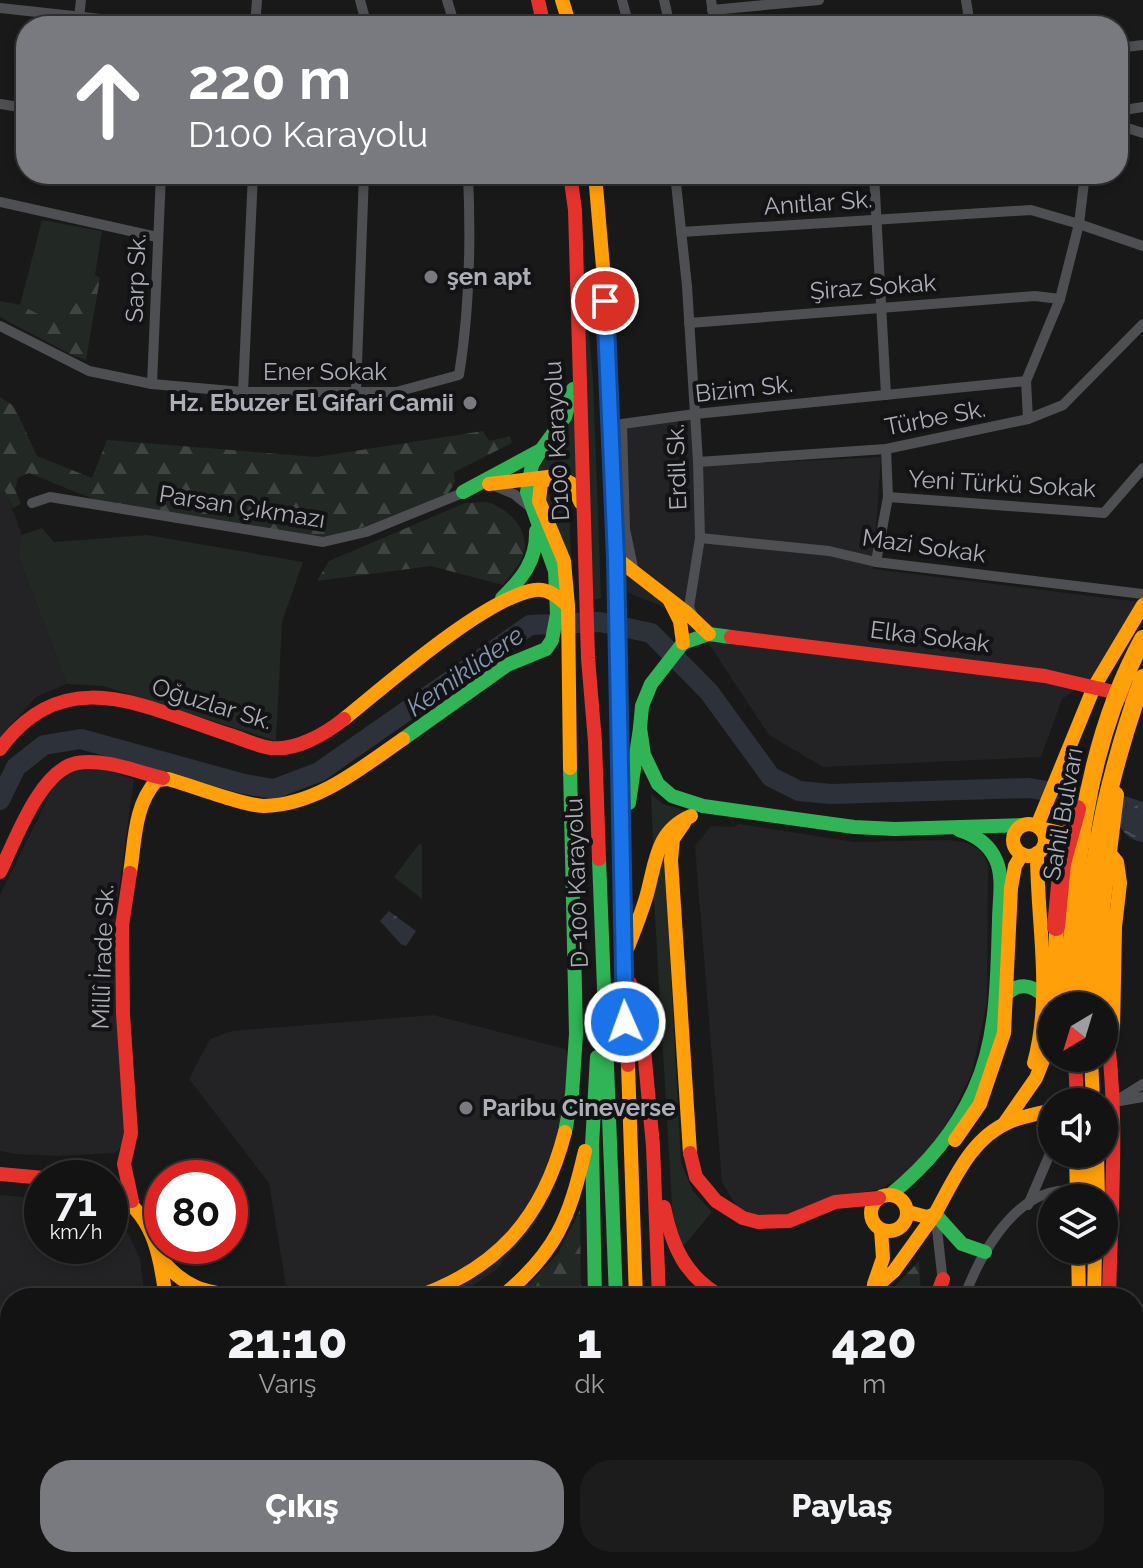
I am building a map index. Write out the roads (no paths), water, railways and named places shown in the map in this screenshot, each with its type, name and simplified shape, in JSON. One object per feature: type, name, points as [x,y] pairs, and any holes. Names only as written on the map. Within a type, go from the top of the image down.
[{"type":"main road","name":"D100 Karayolu","points":[[571,184],[575,210],[588,658]]},
{"type":"main road","points":[[596,184],[610,395],[616,558],[636,578],[692,615],[709,634],[683,643],[656,677],[642,706],[621,861]]},
{"type":"main road","points":[[489,609],[530,566],[537,546],[528,478],[533,462],[565,417],[572,397],[577,350]]},
{"type":"main road","points":[[463,492],[541,450]]},
{"type":"main road","points":[[441,1288],[460,1281],[508,1242],[527,1220],[544,1192],[563,1139],[577,1045],[558,650],[565,565],[538,501],[539,487],[550,477]]},
{"type":"main road","points":[[463,492],[528,478],[565,479],[579,497],[586,564]]},
{"type":"main road","points":[[532,515],[552,560],[562,601]]},
{"type":"main road","name":"D-100 Karayolu","points":[[616,558],[623,960],[636,1288]]},
{"type":"main road","name":"Oğuzlar Sk.","points":[[0,749],[16,729],[40,711],[66,699],[94,695],[118,699],[266,747],[277,749],[298,745],[334,727],[489,609],[533,590],[549,592],[562,601]]},
{"type":"main road","points":[[669,600],[681,621],[683,643]]},
{"type":"main road","points":[[1048,992],[1025,851],[1014,836],[1036,823],[1094,687],[1122,645],[1143,605]]},
{"type":"main road","name":"Elka Sokak","points":[[709,634],[1045,676],[1143,699]]},
{"type":"main road","name":"Sahil Bulvarı","points":[[1071,992],[1076,866],[1099,742],[1118,691],[1143,639]]},
{"type":"main road","points":[[0,872],[48,781],[58,770],[70,764],[86,763],[168,779],[256,805],[281,805],[303,800],[349,777],[507,665],[558,650]]},
{"type":"main road","name":"D-100 Karayolu","points":[[588,658],[595,742],[616,1288]]},
{"type":"main road","name":"Sahil Bulvarı","points":[[1087,992],[1085,944],[1090,879],[1100,817],[1143,678]]},
{"type":"main road","points":[[640,728],[644,755],[654,779],[662,789],[686,802],[854,827],[1036,823],[1100,846],[1116,859],[1120,870],[1115,929],[1115,992]]},
{"type":"main road","points":[[1051,992],[1062,864],[1088,766],[1099,742]]},
{"type":"main road","points":[[1102,992],[1101,909],[1119,750]]},
{"type":"main road","name":"Millî İrade Sk.","points":[[132,1201],[124,1164],[131,1133],[123,1014],[123,914],[142,803],[153,783],[168,779]]},
{"type":"main road","points":[[659,1288],[653,1146],[641,1017],[623,960],[649,888],[661,839],[674,823],[691,816],[728,810]]},
{"type":"main road","points":[[691,816],[676,834],[671,855],[693,1171],[701,1185],[716,1202],[756,1222],[787,1222],[842,1201],[895,1201],[927,1217],[935,1214]]},
{"type":"main road","points":[[869,1288],[882,1268],[886,1250],[872,1207],[895,1201],[933,1168],[980,1104],[1004,1033],[1011,888],[1015,866],[1025,851],[1045,842],[1036,823]]},
{"type":"main road","points":[[939,827],[970,830],[1025,851]]},
{"type":"main road","points":[[895,1201],[954,1127],[975,1088],[989,1040],[998,941],[999,869],[990,849],[979,838],[963,831],[939,827]]},
{"type":"main road","points":[[595,1288],[593,1118],[604,962]]},
{"type":"main road","points":[[1005,996],[1014,987],[1024,985],[1039,992]]},
{"type":"main road","points":[[1004,1124],[1038,1050]]},
{"type":"main road","points":[[877,1288],[935,1214],[963,1160],[1004,1124],[1038,1072]]},
{"type":"main road","points":[[1004,1124],[1038,1114]]},
{"type":"main road","points":[[513,1288],[545,1256],[563,1229],[573,1202],[593,1118]]},
{"type":"main road","points":[[653,1146],[666,1218],[680,1260],[698,1283],[707,1288]]},
{"type":"main road","points":[[1109,1288],[1112,1168]]},
{"type":"main road","points":[[0,1174],[24,1176]]},
{"type":"main road","points":[[128,1199],[144,1218]]},
{"type":"main road","points":[[842,1201],[876,1224],[897,1230],[905,1223],[895,1201]]},
{"type":"main road","points":[[935,1214],[964,1246],[985,1252]]},
{"type":"main road","points":[[160,1264],[164,1288]]},
{"type":"main road","points":[[165,1264],[175,1278],[194,1288]]},
{"type":"main road","points":[[1078,1264],[1079,1288]]},
{"type":"main road","points":[[1094,1288],[1095,1264]]},
{"type":"street","points":[[711,5],[819,0]]},
{"type":"street","points":[[0,8],[45,16]]},
{"type":"street","name":"Sarp Sk.","points":[[152,384],[160,184]]},
{"type":"street","points":[[243,392],[253,184]]},
{"type":"street","points":[[356,391],[364,184]]},
{"type":"street","name":"Ener Sokak","points":[[0,326],[89,371],[152,384],[243,392],[396,392],[459,375],[467,331],[471,251],[468,184]]},
{"type":"street","name":"Erdil Sk.","points":[[676,184],[698,462],[700,538],[689,607],[692,615]]},
{"type":"street","points":[[874,184],[886,395]]},
{"type":"street","points":[[1028,419],[1026,381],[1060,299],[1079,224],[1084,184]]},
{"type":"street","points":[[0,202],[157,237]]},
{"type":"street","name":"Anıtlar Sk.","points":[[681,232],[1031,210],[1143,246]]},
{"type":"street","name":"Şiraz Sokak","points":[[689,323],[1035,296],[1060,299]]},
{"type":"street","name":"Türbe Sk.","points":[[698,462],[886,449],[1028,419],[1063,405],[1143,324]]},
{"type":"street","name":"Bizim Sk.","points":[[636,578],[625,529],[622,424],[1026,381]]},
{"type":"street","points":[[876,562],[888,497],[886,449]]},
{"type":"street","name":"Yeni Türkü Sokak","points":[[888,497],[1104,513],[1143,468]]},
{"type":"street","name":"Parsan Çıkmazı","points":[[32,503],[50,497],[323,542],[366,532],[463,492],[489,487],[502,488],[532,515]]},
{"type":"street","name":"Mazi Sokak","points":[[700,538],[829,551],[876,562],[1143,594]]},
{"type":"street","points":[[1118,1098],[1143,1084]]},
{"type":"street","points":[[1118,1101],[1143,1097]]},
{"type":"street","points":[[1028,1205],[1044,1168]]},
{"type":"street","points":[[969,1288],[999,1230],[1028,1205],[1058,1191],[1085,1191],[1105,1182],[1112,1174]]},
{"type":"street","points":[[935,1214],[943,1288]]},
{"type":"water","points":[[1121,795],[1143,802],[1143,842],[1126,835],[1116,819]]},
{"type":"water","points":[[389,911],[416,931],[406,946],[380,921]]},
{"type":"waterway","name":"Kemiklidere","points":[[0,800],[16,767],[44,745],[81,739],[244,784],[274,789],[319,772],[530,625],[600,622],[651,633],[709,692],[771,777],[799,791],[831,794],[1029,788],[1083,797],[1122,810],[1143,829]]},
{"type":"place","name":"şen apt","points":[[431,277]]},
{"type":"place","name":"Hz. Ebuzer El Gifari Camii","points":[[470,403]]},
{"type":"place","name":"Paribu Cineverse","points":[[466,1108]]}]
